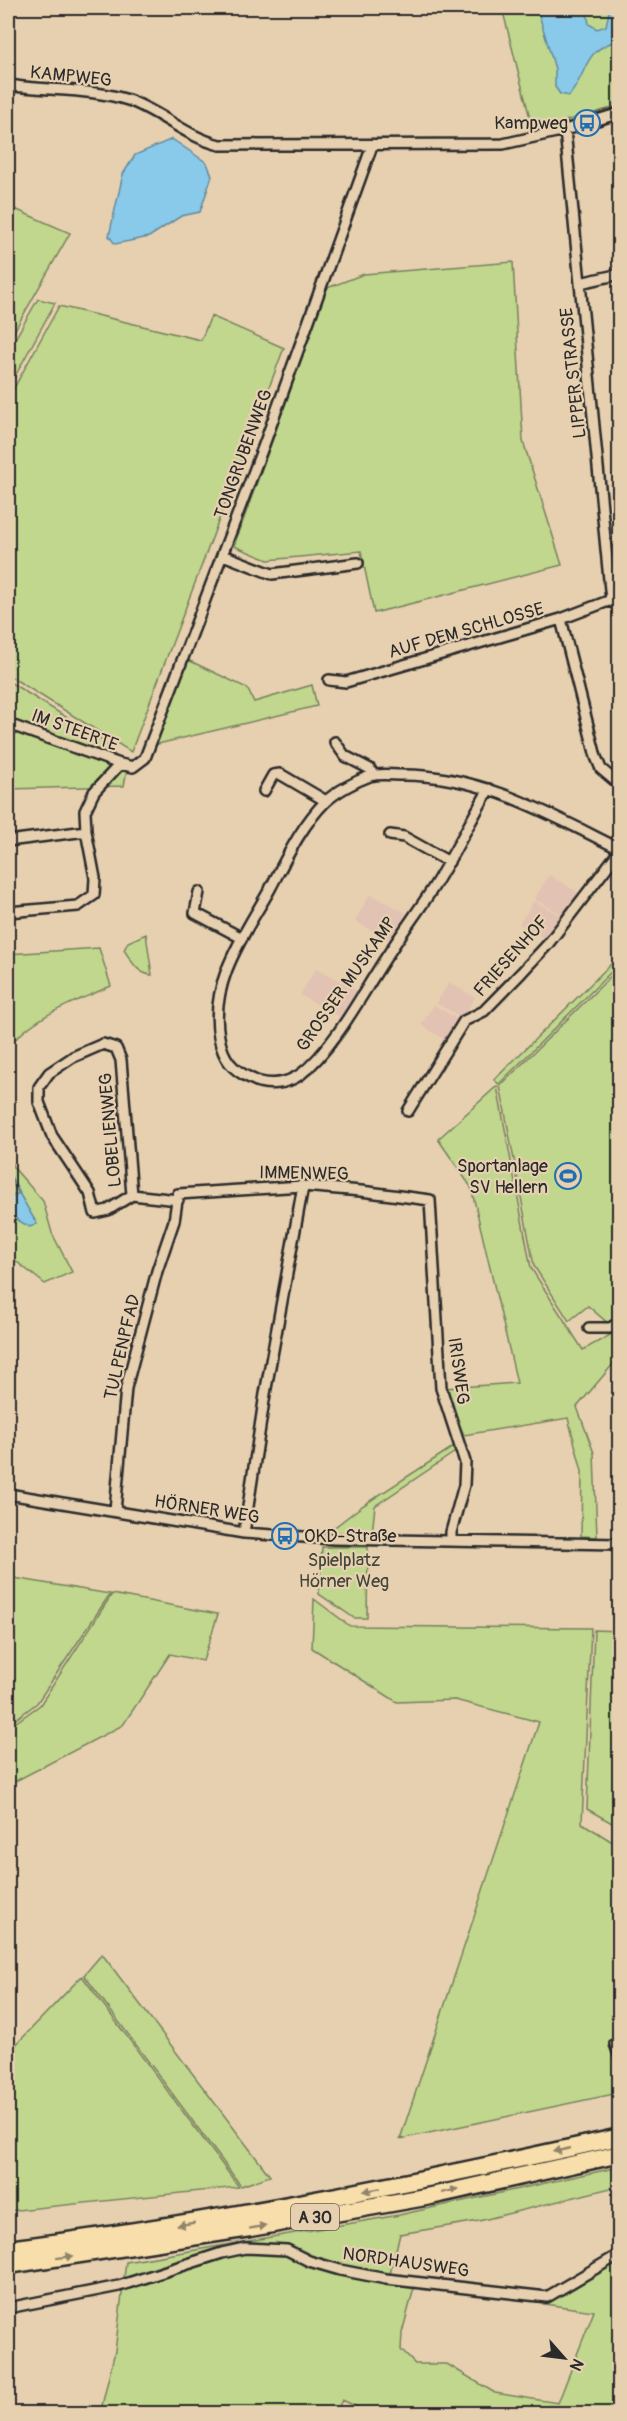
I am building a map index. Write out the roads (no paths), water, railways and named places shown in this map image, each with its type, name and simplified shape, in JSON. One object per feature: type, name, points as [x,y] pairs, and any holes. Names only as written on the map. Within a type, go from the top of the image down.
[{"type":"highway","name":"A 30","points":[[8,2248],[113,2235],[245,2214],[442,2177],[620,2137]]},
{"type":"highway","name":"A 30","points":[[8,2265],[250,2228],[431,2196],[620,2154]]},
{"type":"street","name":"KAMPWEG","points":[[8,85],[107,95],[129,100],[189,133],[220,145],[503,144],[565,130],[620,113]]},
{"type":"street","name":"LIPPER STRASSE","points":[[565,130],[611,600]]},
{"type":"street","name":"TONGRUBENWEG","points":[[133,767],[145,758],[223,555],[372,146]]},
{"type":"street","points":[[580,283],[620,274]]},
{"type":"street","points":[[223,555],[272,574],[358,563]]},
{"type":"street","points":[[611,600],[620,609]]},
{"type":"street","name":"AUF DEM SCHLOSSE","points":[[329,680],[346,682],[561,619],[611,600]]},
{"type":"street","points":[[561,619],[596,757],[602,769],[620,785]]},
{"type":"street","name":"IM STEERTE","points":[[8,724],[133,767]]},
{"type":"street","points":[[335,742],[345,756],[370,769],[373,775]]},
{"type":"street","points":[[8,912],[78,906],[93,895],[95,878],[86,831],[85,811],[94,792],[120,764]]},
{"type":"street","points":[[264,791],[273,775],[280,774],[326,801]]},
{"type":"street","name":"GROSSER MUSKAMP","points":[[489,789],[448,862],[364,994],[325,1049],[301,1074],[285,1082],[258,1082],[241,1075],[231,1067],[220,1046],[217,1013],[222,979],[242,938],[304,828],[326,801],[351,785],[373,775],[422,775],[489,789],[520,799],[620,850]]},
{"type":"street","points":[[8,841],[86,831]]},
{"type":"street","points":[[390,835],[404,837],[448,862]]},
{"type":"street","name":"FRIESENHOF","points":[[408,1111],[464,1021],[484,1011],[528,966],[556,934],[620,850]]},
{"type":"street","points":[[199,892],[195,913],[242,938]]},
{"type":"street","name":"LOBELIENWEG","points":[[132,1195],[120,1060],[116,1048],[104,1044],[73,1057],[49,1072],[39,1087],[39,1102],[52,1136],[90,1193],[95,1213],[108,1209],[132,1195],[178,1197]]},
{"type":"street","points":[[244,1533],[265,1394],[303,1186]]},
{"type":"street","name":"IMMENWEG","points":[[178,1197],[303,1186],[430,1200]]},
{"type":"street","name":"TULPENPFAD","points":[[115,1511],[126,1388],[178,1197]]},
{"type":"street","name":"IRISWEG","points":[[430,1200],[441,1388],[447,1413],[461,1444],[465,1462],[464,1485],[451,1541]]},
{"type":"street","points":[[589,1328],[610,1328],[620,1322]]},
{"type":"street","name":"HÖRNER WEG","points":[[8,1494],[244,1533],[334,1539],[620,1544]]},
{"type":"street","points":[[615,2044],[620,2057]]},
{"type":"street","name":"NORDHAUSWEG","points":[[8,2307],[119,2286],[222,2253],[245,2248],[286,2250],[309,2261],[340,2270],[386,2279],[547,2297],[620,2254]]},
{"type":"water","points":[[537,8],[586,8],[589,24],[597,29],[606,26],[609,12],[606,8],[619,8],[619,40],[607,44],[592,56],[569,96],[560,94],[555,87],[555,69]]},
{"type":"water","points":[[172,139],[207,163],[212,176],[200,212],[181,216],[149,237],[115,244],[109,236],[123,174],[135,155]]},
{"type":"water","points":[[19,1193],[37,1224],[30,1227],[16,1219],[11,1213],[8,1198]]},
{"type":"waterway","points":[[8,1173],[19,1193]]},
{"type":"place","name":"Kampweg","points":[[587,123]]},
{"type":"place","name":"Sportanlage SV Hellern","points":[[568,1176]]},
{"type":"place","name":"OKD-Straße","points":[[285,1536]]},
{"type":"park label","name":"Spielplatz Hörner Weg","points":[[344,1570]]}]
